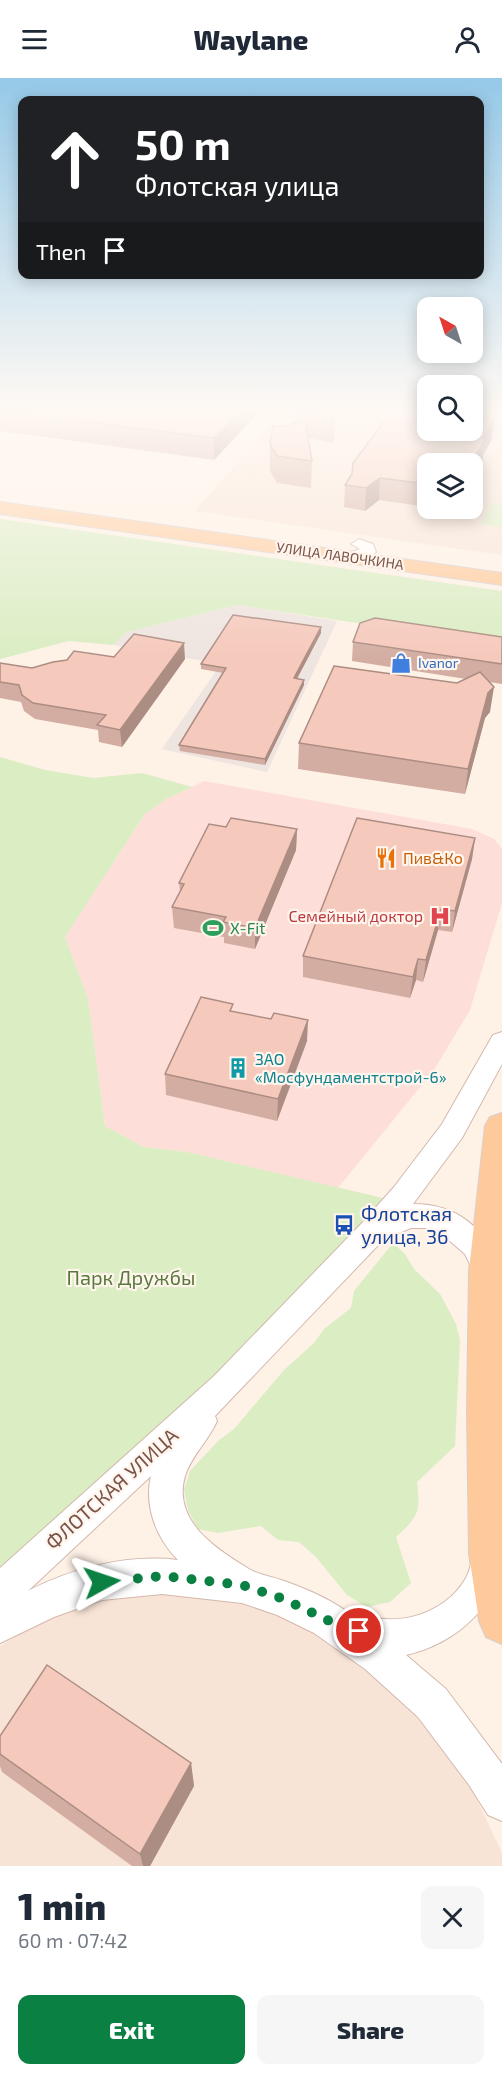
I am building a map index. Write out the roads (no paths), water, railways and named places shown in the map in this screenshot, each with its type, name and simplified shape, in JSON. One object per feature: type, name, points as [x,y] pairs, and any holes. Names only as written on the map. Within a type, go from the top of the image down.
[{"type":"main road","name":"УЛИЦА ЛАВОЧКИНА","points":[[3,494],[355,550],[502,579]]},
{"type":"main road","name":"УЛИЦА ЛАВОЧКИНА","points":[[0,508],[355,550],[502,564]]},
{"type":"main road","points":[[502,1126],[488,1270],[487,1411],[491,1554],[502,1621]]},
{"type":"street","name":"ФЛОТСКАЯ УЛИЦА","points":[[0,1592],[225,1386],[372,1232],[404,1196],[452,1131],[502,1041]]},
{"type":"street","name":"ФЛОТСКАЯ УЛИЦА","points":[[372,1232],[409,1216],[429,1216],[447,1222],[475,1245],[488,1270]]},
{"type":"street","name":"ФЛОТСКАЯ УЛИЦА","points":[[225,1386],[178,1455],[166,1485],[168,1515],[181,1538],[202,1561],[242,1585]]},
{"type":"street","points":[[0,1625],[46,1601],[102,1582],[162,1576],[242,1585],[284,1599],[327,1620],[375,1637],[406,1638],[440,1627],[459,1612],[481,1587],[491,1554]]},
{"type":"street","points":[[327,1620],[378,1656],[432,1703],[483,1771],[502,1801]]},
{"type":"place","name":"Ivanor","points":[[401,663]]},
{"type":"place","name":"Пив&Ко","points":[[386,858]]},
{"type":"place","name":"Семейный доктор","points":[[440,916]]},
{"type":"place","name":"X-Fit","points":[[213,928]]},
{"type":"place","name":"ЗАО «Мосфундаментстрой-6»","points":[[238,1068]]},
{"type":"place","name":"Флотская улица, 36","points":[[344,1225]]},
{"type":"park label","name":"Парк Дружбы","points":[[131,1278]]}]
